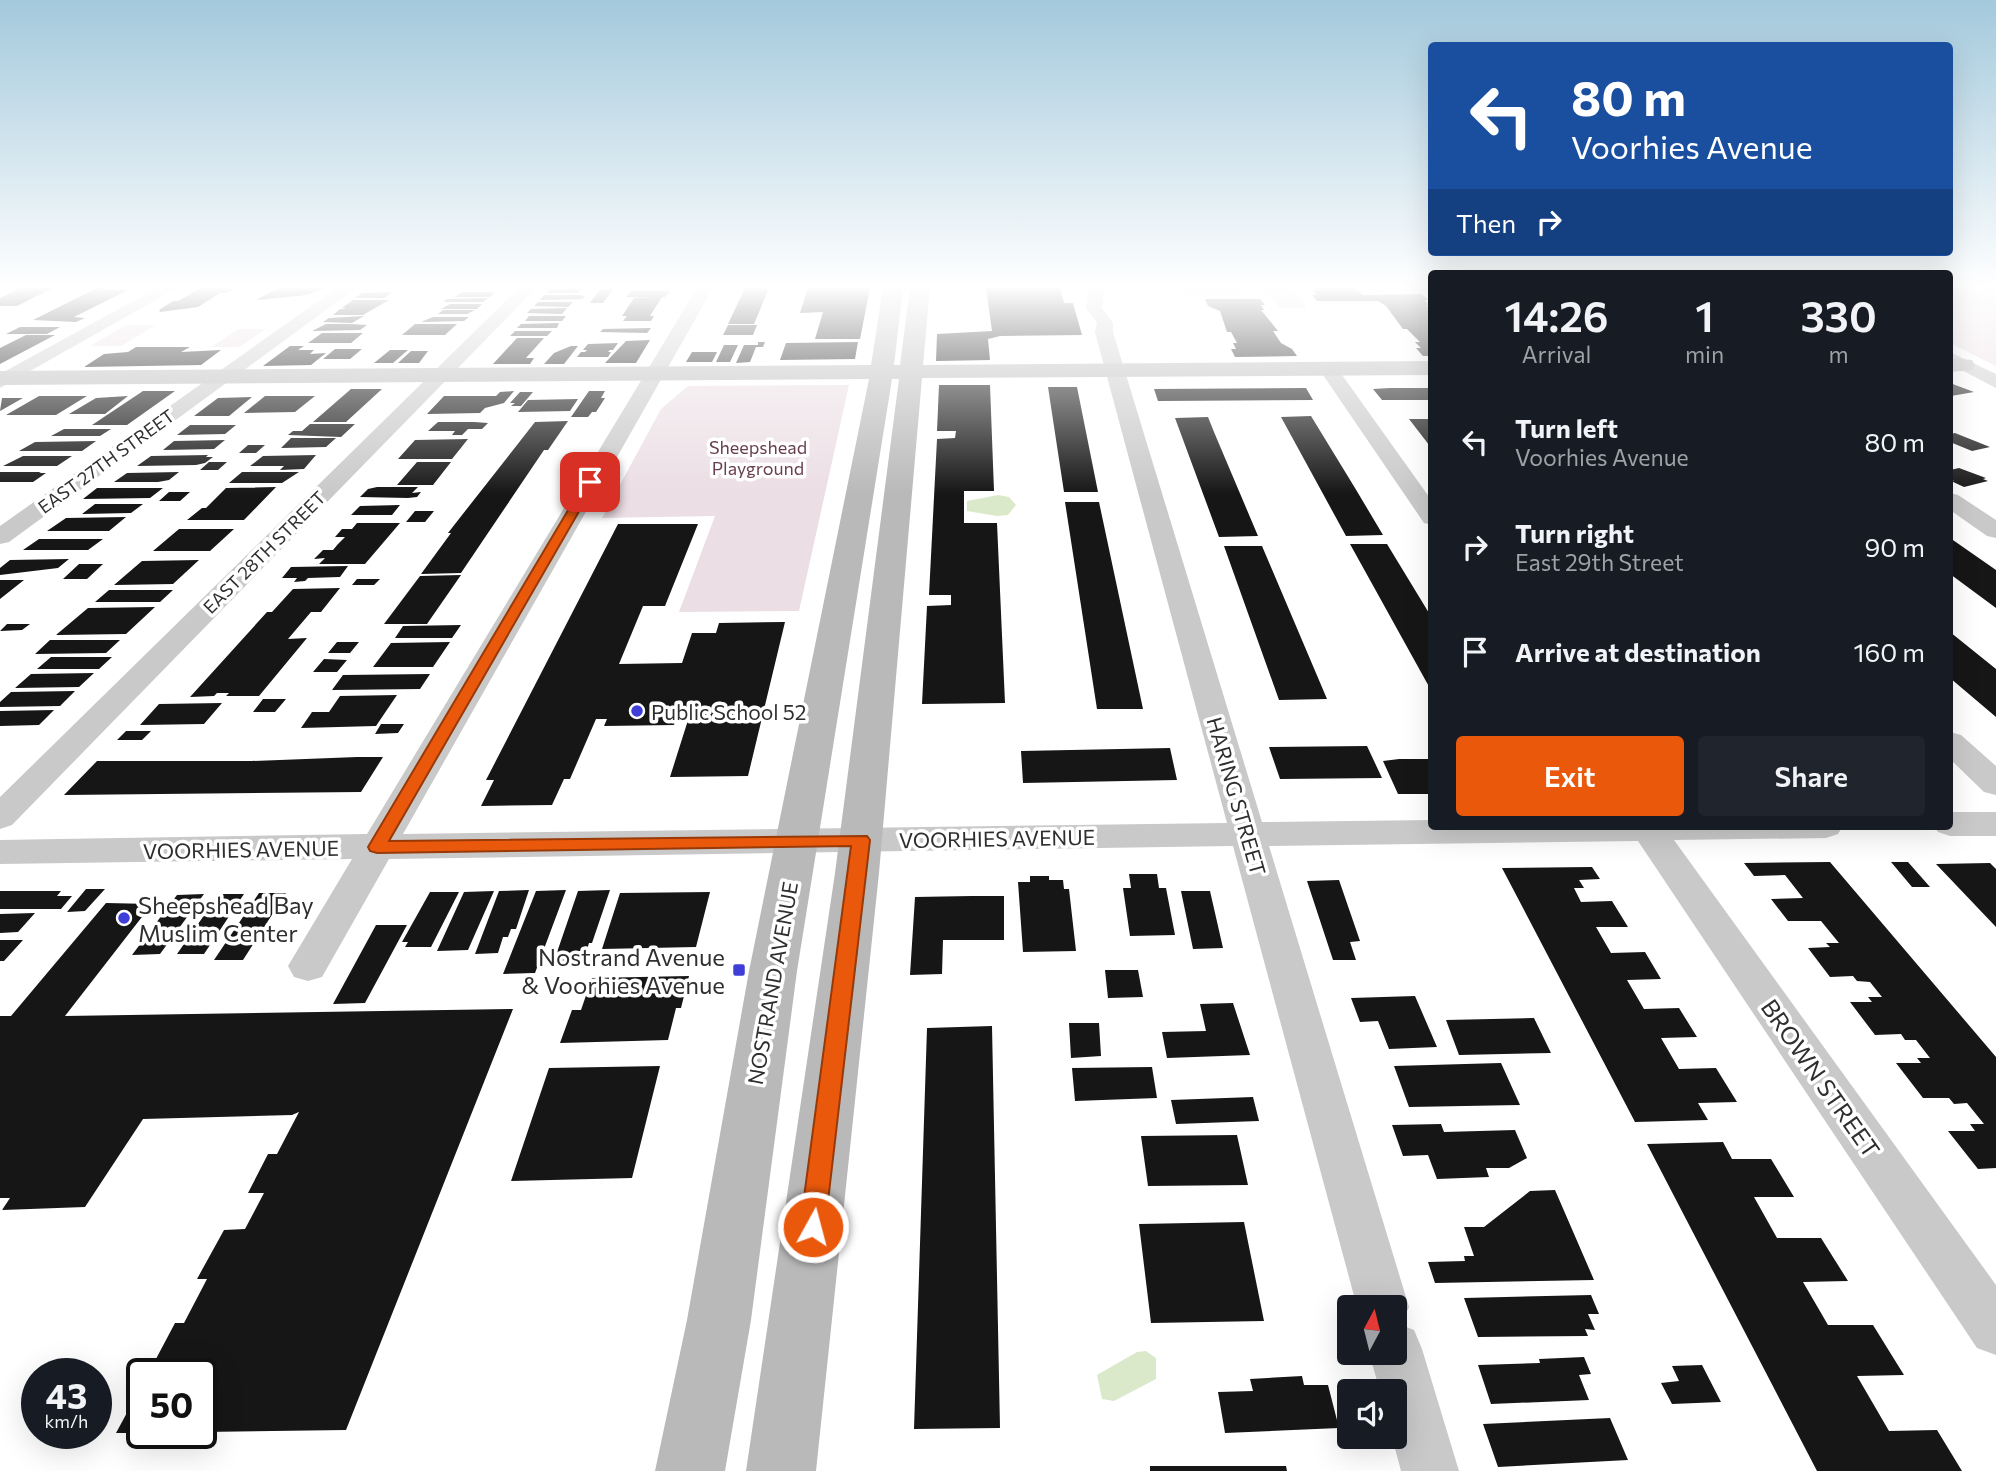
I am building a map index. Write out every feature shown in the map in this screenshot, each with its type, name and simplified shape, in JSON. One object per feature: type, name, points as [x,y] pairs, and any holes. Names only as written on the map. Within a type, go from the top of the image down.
[{"type":"main road","name":"NOSTRAND AVENUE","points":[[781,1471],[861,840],[895,357]]},
{"type":"main road","name":"NOSTRAND AVENUE","points":[[691,1471],[719,1321],[773,971],[796,841],[900,357]]},
{"type":"main road","points":[[2,379],[1428,368]]},
{"type":"street","points":[[2,379],[43,357]]},
{"type":"street","name":"EAST 27TH STREET","points":[[0,537],[252,357]]},
{"type":"street","name":"EAST 28TH STREET","points":[[0,817],[459,357]]},
{"type":"street","points":[[308,966],[664,357]]},
{"type":"street","name":"HARING STREET","points":[[1111,357],[1380,1295]]},
{"type":"street","points":[[1954,362],[1996,382]]},
{"type":"street","points":[[1328,369],[1428,512]]},
{"type":"street","points":[[1953,502],[1996,531]]},
{"type":"street","points":[[1953,745],[1996,784]]},
{"type":"street","points":[[1953,824],[1996,824]]},
{"type":"street","name":"VOORHIES AVENUE","points":[[0,852],[1476,830]]},
{"type":"street","name":"BROWN STREET","points":[[1649,830],[1996,1329]]},
{"type":"street","points":[[1400,1365],[1430,1471]]},
{"type":"green space","points":[[1977,357],[1996,357],[1996,366]]},
{"type":"green space","name":"Sheepshead Playground","points":[[849,385],[799,611],[679,612],[715,516],[602,518],[661,409],[688,386]]},
{"type":"shaded area","points":[[998,495],[1009,497],[1016,505],[1008,515],[967,511],[967,501]]},
{"type":"shaded area","points":[[1146,1351],[1156,1358],[1156,1379],[1114,1401],[1102,1399],[1097,1375],[1137,1352]]},
{"type":"building","points":[[0,357],[14,357],[0,364]]},
{"type":"building","points":[[100,357],[212,357],[201,365],[84,367]]},
{"type":"building","points":[[276,357],[321,357],[311,365],[263,366]]},
{"type":"building","points":[[326,357],[353,357],[350,359],[323,359]]},
{"type":"building","points":[[382,357],[400,357],[393,363],[374,363]]},
{"type":"building","points":[[405,357],[424,357],[419,363],[398,363]]},
{"type":"building","points":[[500,357],[534,358],[530,364],[493,364]]},
{"type":"building","points":[[551,357],[570,357],[564,364],[544,364]]},
{"type":"building","points":[[611,357],[640,357],[636,363],[605,363]]},
{"type":"building","points":[[689,357],[715,357],[712,362],[686,362]]},
{"type":"building","points":[[719,357],[733,357],[730,362],[716,362]]},
{"type":"building","points":[[739,357],[752,357],[750,362],[736,363]]},
{"type":"building","points":[[781,357],[855,357],[855,359],[780,360]]},
{"type":"building","points":[[936,357],[990,357],[990,360],[936,361]]},
{"type":"building","points":[[1953,384],[1974,392],[1953,396]]},
{"type":"building","points":[[939,385],[990,385],[994,491],[964,491],[964,523],[997,523],[1005,703],[922,704],[927,606],[951,605],[951,595],[929,595],[937,439],[955,438],[956,431],[937,431]]},
{"type":"building","points":[[1048,387],[1077,387],[1098,492],[1064,492]]},
{"type":"building","points":[[1306,388],[1313,400],[1158,401],[1154,389]]},
{"type":"building","points":[[1428,388],[1428,400],[1382,400],[1373,389]]},
{"type":"building","points":[[351,389],[382,389],[346,422],[313,422]]},
{"type":"building","points":[[143,391],[175,391],[127,425],[92,425]]},
{"type":"building","points":[[514,391],[504,403],[485,408],[480,413],[427,414],[444,396],[496,396],[500,392]]},
{"type":"building","points":[[589,391],[605,391],[601,398],[605,398],[596,412],[592,412],[588,417],[571,417]]},
{"type":"building","points":[[520,392],[533,392],[521,406],[511,406],[515,403],[510,403]]},
{"type":"building","points":[[39,396],[87,396],[56,415],[6,415]]},
{"type":"building","points":[[128,396],[105,414],[69,414],[96,398]]},
{"type":"building","points":[[265,396],[315,396],[295,412],[244,413]]},
{"type":"building","points":[[252,397],[229,416],[194,416],[218,398]]},
{"type":"building","points":[[2,398],[23,398],[0,411]]},
{"type":"building","points":[[578,399],[570,411],[518,412],[528,400]]},
{"type":"building","points":[[1311,416],[1383,535],[1346,536],[1281,417]]},
{"type":"building","points":[[1208,417],[1258,536],[1219,537],[1175,418]]},
{"type":"building","points":[[1409,419],[1428,419],[1428,444]]},
{"type":"building","points":[[568,421],[548,450],[544,450],[461,573],[421,574],[451,533],[448,533],[535,422]]},
{"type":"building","points":[[438,422],[488,423],[482,429],[468,429],[462,435],[452,435],[455,431],[428,431]]},
{"type":"building","points":[[310,424],[355,424],[341,437],[288,435],[293,431],[302,431]]},
{"type":"building","points":[[190,425],[236,425],[225,434],[177,435]]},
{"type":"building","points":[[64,429],[111,429],[100,436],[51,436]]},
{"type":"building","points":[[1953,433],[1990,447],[1972,451],[1953,443]]},
{"type":"building","points":[[291,438],[336,438],[326,447],[281,448]]},
{"type":"building","points":[[468,439],[452,459],[398,459],[415,440]]},
{"type":"building","points":[[225,440],[214,449],[163,450],[174,441]]},
{"type":"building","points":[[96,441],[82,451],[19,451],[35,442]]},
{"type":"building","points":[[248,445],[265,445],[256,453],[239,453]]},
{"type":"building","points":[[208,455],[206,457],[213,457],[196,465],[137,466],[151,456]]},
{"type":"building","points":[[316,455],[304,469],[280,470],[284,466],[250,466],[263,456]]},
{"type":"building","points":[[23,456],[72,456],[57,466],[3,466]]},
{"type":"building","points":[[209,462],[227,462],[218,470],[200,470]]},
{"type":"building","points":[[417,462],[451,462],[433,485],[397,485]]},
{"type":"building","points":[[1959,468],[1988,481],[1964,487],[1953,482],[1953,469]]},
{"type":"building","points":[[0,472],[46,473],[33,482],[0,482]]},
{"type":"building","points":[[179,472],[169,480],[158,482],[114,482],[127,473]]},
{"type":"building","points":[[242,472],[299,472],[282,483],[229,483]]},
{"type":"building","points":[[276,487],[244,520],[187,520],[202,508],[206,508],[226,488]]},
{"type":"building","points":[[418,487],[412,493],[421,492],[417,497],[408,498],[360,497],[368,489]]},
{"type":"building","points":[[97,488],[163,488],[150,498],[83,499]]},
{"type":"building","points":[[169,492],[190,492],[180,501],[159,501]]},
{"type":"building","points":[[1065,502],[1099,502],[1143,709],[1097,709]]},
{"type":"building","points":[[95,504],[143,504],[131,513],[82,514]]},
{"type":"building","points":[[400,505],[392,515],[351,515],[360,506]]},
{"type":"building","points":[[415,511],[434,511],[425,522],[406,522]]},
{"type":"building","points":[[126,517],[109,531],[47,531],[66,518]]},
{"type":"building","points":[[357,523],[400,523],[365,564],[319,564],[325,558],[314,559],[323,550],[333,550],[345,537],[335,537],[342,529],[352,529]]},
{"type":"building","points":[[618,524],[698,524],[665,606],[643,606],[619,664],[682,663],[692,633],[716,633],[719,623],[785,622],[748,776],[670,777],[689,717],[676,717],[674,725],[604,726],[607,719],[596,719],[570,779],[564,779],[552,805],[481,806],[494,780],[486,780]]},
{"type":"building","points":[[179,529],[234,529],[210,551],[153,551]]},
{"type":"building","points":[[39,539],[103,539],[88,550],[23,550]]},
{"type":"building","points":[[1953,540],[1996,570],[1996,608],[1953,576]]},
{"type":"building","points":[[1350,544],[1387,544],[1428,611],[1428,685]]},
{"type":"building","points":[[1224,546],[1262,546],[1327,699],[1279,700]]},
{"type":"building","points":[[69,559],[58,568],[0,575],[0,568],[10,560]]},
{"type":"building","points":[[199,560],[173,584],[114,585],[142,561]]},
{"type":"building","points":[[79,564],[103,564],[87,579],[63,579]]},
{"type":"building","points":[[348,566],[340,577],[308,578],[294,582],[297,578],[282,578],[291,567]]},
{"type":"building","points":[[461,575],[427,624],[384,624],[420,576]]},
{"type":"building","points":[[357,579],[380,579],[374,585],[352,585]]},
{"type":"building","points":[[0,580],[24,580],[0,599]]},
{"type":"building","points":[[340,588],[321,612],[311,612],[288,639],[307,638],[259,696],[226,696],[229,693],[217,693],[214,696],[190,697],[267,612],[272,612],[293,589]]},
{"type":"building","points":[[109,590],[173,590],[160,602],[95,602]]},
{"type":"building","points":[[155,607],[126,634],[56,635],[88,608]]},
{"type":"building","points":[[7,624],[30,624],[22,630],[0,631]]},
{"type":"building","points":[[461,625],[452,638],[395,638],[403,626]]},
{"type":"building","points":[[1953,634],[1996,669],[1996,717],[1953,681]]},
{"type":"building","points":[[50,640],[120,640],[106,653],[35,654]]},
{"type":"building","points":[[337,642],[359,642],[350,653],[328,653]]},
{"type":"building","points":[[450,642],[433,667],[373,667],[391,643]]},
{"type":"building","points":[[51,657],[112,657],[99,669],[37,669]]},
{"type":"building","points":[[324,659],[347,660],[337,672],[313,672]]},
{"type":"building","points":[[94,673],[79,687],[15,688],[31,674]]},
{"type":"building","points":[[430,674],[420,689],[332,690],[343,675]]},
{"type":"building","points":[[75,691],[60,706],[0,707],[0,702],[11,692]]},
{"type":"building","points":[[397,695],[376,726],[301,728],[312,712],[329,712],[340,696]]},
{"type":"building","points":[[263,699],[286,699],[275,712],[253,712]]},
{"type":"building","points":[[222,703],[204,724],[140,725],[159,704]]},
{"type":"building","points":[[54,710],[39,725],[0,726],[0,711]]},
{"type":"building","points":[[381,724],[404,724],[398,733],[375,734]]},
{"type":"building","points":[[126,731],[151,731],[142,740],[117,740]]},
{"type":"building","points":[[1367,746],[1382,778],[1280,779],[1269,747]]},
{"type":"building","points":[[1170,748],[1177,780],[1023,783],[1021,751]]},
{"type":"building","points":[[383,757],[361,792],[64,795],[97,761],[251,761]]},
{"type":"building","points":[[1428,759],[1428,794],[1398,794],[1383,761]]},
{"type":"building","points":[[1830,862],[1996,1057],[1996,1168],[1978,1169],[1948,1131],[1975,1131],[1970,1124],[1984,1124],[1967,1103],[1954,1104],[1949,1098],[1923,1098],[1896,1063],[1921,1063],[1917,1058],[1930,1058],[1916,1040],[1905,1040],[1901,1034],[1875,1035],[1850,1002],[1872,1002],[1868,997],[1882,997],[1870,982],[1857,981],[1853,976],[1830,977],[1808,948],[1830,947],[1826,943],[1839,943],[1821,921],[1788,921],[1771,899],[1803,898],[1785,875],[1754,876],[1744,863]]},
{"type":"building","points":[[1891,862],[1908,862],[1930,887],[1912,887]]},
{"type":"building","points":[[1990,863],[1996,869],[1996,927],[1936,864]]},
{"type":"building","points":[[1592,867],[1600,879],[1579,880],[1584,888],[1574,888],[1581,902],[1612,901],[1628,927],[1596,927],[1611,953],[1645,952],[1661,979],[1627,980],[1644,1009],[1679,1008],[1697,1037],[1661,1038],[1679,1069],[1716,1068],[1737,1102],[1698,1103],[1708,1120],[1635,1122],[1502,868]]},
{"type":"building","points":[[1129,874],[1157,874],[1159,888],[1166,888],[1175,935],[1130,936],[1123,888],[1131,888]]},
{"type":"building","points":[[1030,876],[1049,876],[1049,880],[1063,880],[1064,889],[1069,889],[1076,951],[1023,952],[1018,882],[1030,882]]},
{"type":"building","points":[[1339,880],[1360,941],[1350,942],[1356,960],[1333,960],[1307,881]]},
{"type":"building","points":[[86,889],[105,889],[85,911],[67,912]]},
{"type":"building","points":[[529,890],[516,929],[511,929],[508,937],[503,937],[498,953],[475,954],[499,891]]},
{"type":"building","points":[[566,890],[535,973],[503,974],[536,891]]},
{"type":"building","points":[[610,890],[583,963],[553,964],[578,891]]},
{"type":"building","points":[[0,891],[61,891],[57,896],[72,896],[61,909],[0,909]]},
{"type":"building","points":[[494,891],[468,950],[437,951],[464,892]]},
{"type":"building","points":[[1181,891],[1210,891],[1223,948],[1193,949]]},
{"type":"building","points":[[430,892],[459,892],[431,947],[405,947],[408,942],[402,942]]},
{"type":"building","points":[[710,892],[696,947],[602,949],[620,893]]},
{"type":"building","points":[[259,893],[286,893],[243,960],[214,960]]},
{"type":"building","points":[[204,894],[160,954],[132,955],[177,895]]},
{"type":"building","points":[[219,894],[244,894],[204,954],[177,954]]},
{"type":"building","points":[[1004,896],[1004,940],[943,940],[942,974],[910,975],[915,897]]},
{"type":"building","points":[[106,903],[152,904],[65,1016],[513,1009],[346,1430],[217,1432],[217,1358],[156,1358],[175,1323],[184,1323],[207,1279],[197,1279],[224,1230],[245,1229],[264,1193],[248,1193],[268,1154],[277,1154],[299,1112],[292,1115],[143,1119],[85,1207],[2,1210],[10,1198],[0,1198],[0,1016],[11,1016]]},
{"type":"building","points":[[35,913],[18,932],[0,933],[0,914]]},
{"type":"building","points":[[376,925],[407,925],[365,1003],[333,1004]]},
{"type":"building","points":[[0,940],[23,940],[4,961],[0,961]]},
{"type":"building","points":[[1105,970],[1138,970],[1143,997],[1108,998]]},
{"type":"building","points":[[689,976],[681,1008],[676,1008],[668,1040],[560,1043],[572,1010],[581,1010],[592,978]]},
{"type":"building","points":[[1415,996],[1437,1047],[1389,1049],[1378,1021],[1360,1022],[1351,998]]},
{"type":"building","points":[[1233,1003],[1250,1055],[1167,1058],[1162,1032],[1206,1031],[1200,1004]]},
{"type":"building","points":[[1534,1018],[1551,1053],[1459,1055],[1446,1020]]},
{"type":"building","points":[[1069,1023],[1099,1023],[1101,1056],[1071,1058]]},
{"type":"building","points":[[992,1026],[1000,1428],[914,1429],[927,1028]]},
{"type":"building","points":[[1501,1063],[1520,1105],[1409,1107],[1394,1066]]},
{"type":"building","points":[[660,1066],[632,1178],[511,1181],[549,1068]]},
{"type":"building","points":[[1152,1067],[1157,1098],[1075,1101],[1072,1068]]},
{"type":"building","points":[[1253,1097],[1259,1121],[1176,1124],[1171,1100]]},
{"type":"building","points":[[1441,1124],[1444,1132],[1515,1130],[1527,1158],[1509,1168],[1486,1168],[1489,1177],[1437,1179],[1428,1155],[1403,1156],[1392,1125]]},
{"type":"building","points":[[1237,1135],[1248,1185],[1148,1186],[1141,1136]]},
{"type":"building","points":[[1723,1142],[1732,1159],[1771,1159],[1794,1197],[1754,1197],[1777,1238],[1821,1238],[1848,1281],[1803,1282],[1828,1325],[1873,1325],[1904,1375],[1857,1376],[1889,1431],[1937,1430],[1962,1471],[1817,1471],[1647,1144]]},
{"type":"building","points":[[1555,1190],[1594,1280],[1435,1283],[1428,1262],[1465,1261],[1464,1256],[1474,1256],[1464,1227],[1484,1227],[1530,1191]]},
{"type":"building","points":[[1244,1222],[1264,1321],[1151,1323],[1139,1224]]},
{"type":"building","points":[[1591,1295],[1599,1314],[1588,1314],[1595,1330],[1585,1329],[1588,1336],[1478,1337],[1464,1298]]},
{"type":"building","points":[[1584,1357],[1591,1374],[1579,1375],[1589,1400],[1491,1404],[1478,1365],[1540,1363],[1539,1359]]},
{"type":"building","points":[[1702,1365],[1721,1402],[1672,1404],[1661,1383],[1679,1381],[1672,1366]]},
{"type":"building","points":[[1302,1376],[1304,1385],[1328,1385],[1337,1428],[1225,1433],[1218,1392],[1253,1391],[1250,1379]]},
{"type":"building","points":[[126,1415],[126,1433],[116,1433]]},
{"type":"building","points":[[1610,1418],[1628,1460],[1498,1467],[1483,1424]]},
{"type":"building","points":[[1150,1466],[1286,1466],[1287,1471],[1150,1471]]},
{"type":"place","name":"Public School 52","points":[[637,711]]},
{"type":"place","name":"Sheepshead Bay Muslim Center","points":[[124,918]]},
{"type":"place","name":"Nostrand Avenue & Voorhies Avenue","points":[[739,970]]},
{"type":"route","points":[[590,482],[377,847],[861,840],[813,1227]]}]
